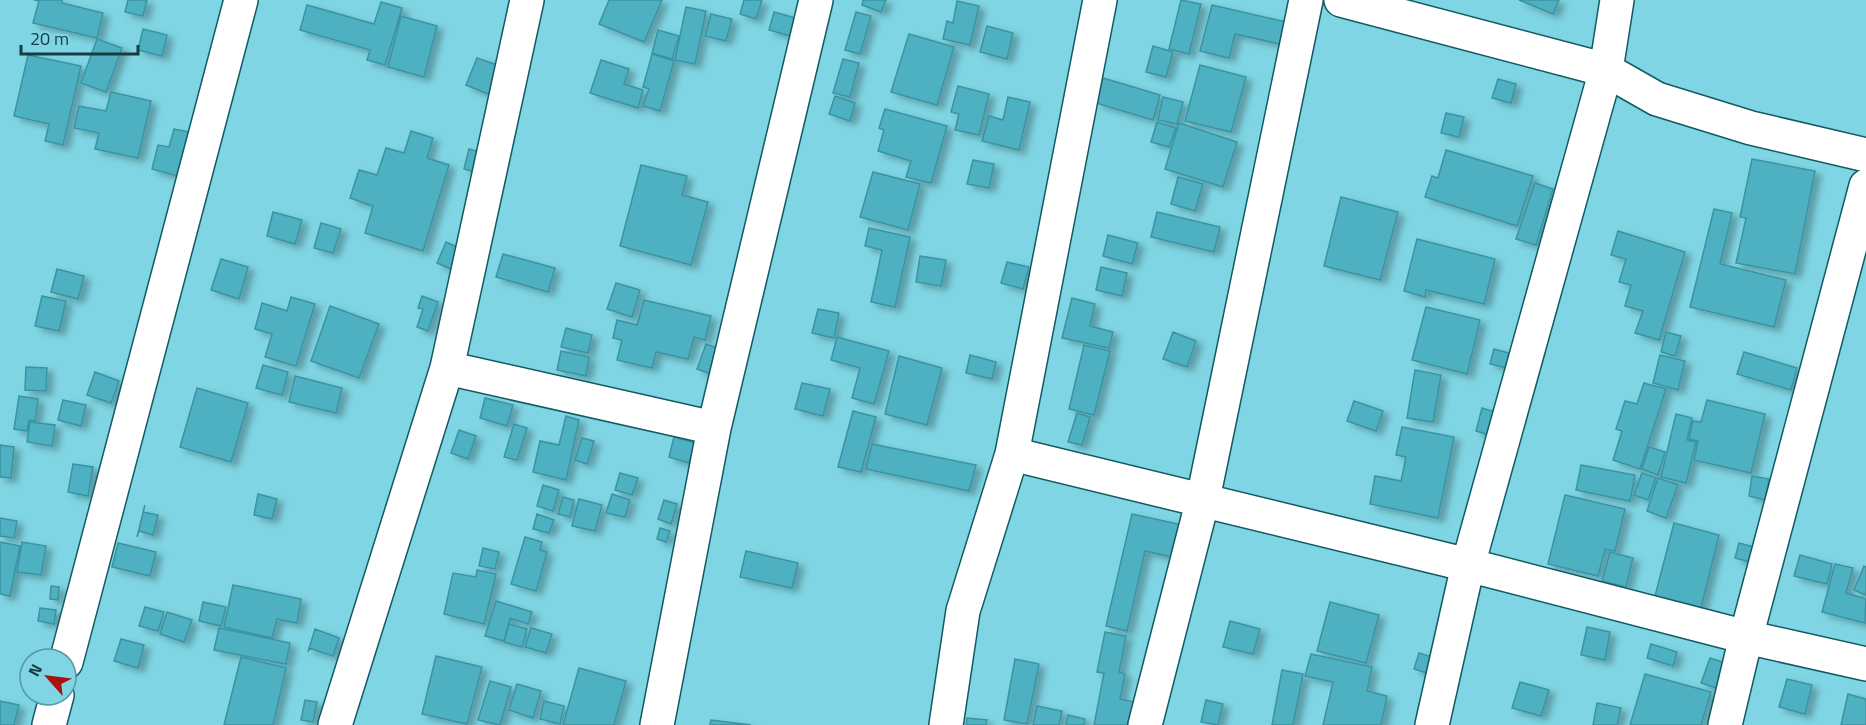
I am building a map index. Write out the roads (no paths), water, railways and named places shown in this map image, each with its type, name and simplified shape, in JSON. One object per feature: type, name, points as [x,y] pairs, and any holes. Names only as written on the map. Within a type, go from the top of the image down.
[{"type":"street","points":[[70,647],[241,0]]},
{"type":"street","points":[[335,725],[447,368],[526,0]]},
{"type":"street","points":[[657,725],[714,428],[816,0]]},
{"type":"street","points":[[946,725],[963,611],[1012,454],[1100,0]]},
{"type":"street","points":[[1146,725],[1203,499],[1306,0]]},
{"type":"street","points":[[1341,0],[1606,70],[1657,99],[1751,128],[1866,154]]},
{"type":"street","points":[[1432,725],[1468,565],[1606,70],[1617,0]]},
{"type":"street","points":[[1725,725],[1746,637],[1866,186]]},
{"type":"street","points":[[447,368],[714,428]]},
{"type":"street","points":[[1012,454],[1468,565],[1746,637],[1866,664]]},
{"type":"street","points":[[49,725],[54,707]]}]
